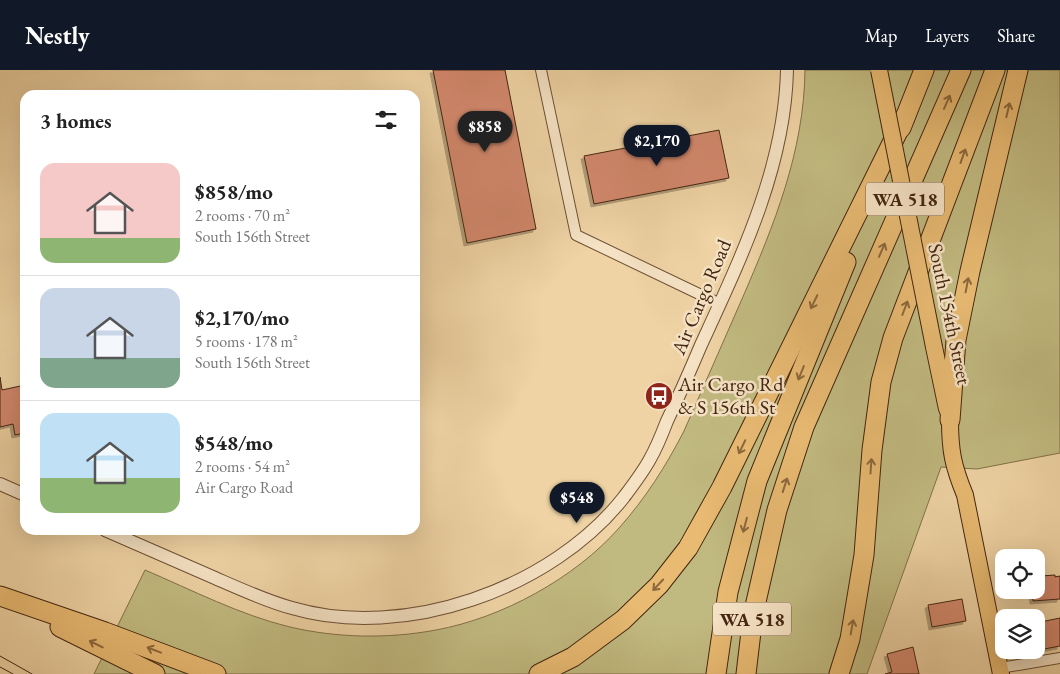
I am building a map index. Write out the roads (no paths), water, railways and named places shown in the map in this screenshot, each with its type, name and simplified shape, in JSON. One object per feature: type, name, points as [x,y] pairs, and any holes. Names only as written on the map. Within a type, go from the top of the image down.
[{"type":"highway","name":"WA 518","points":[[716,674],[728,592],[757,480],[924,70]]},
{"type":"highway","name":"WA 518","points":[[746,674],[753,615],[777,510],[804,427],[961,70]]},
{"type":"highway","points":[[839,674],[850,639],[864,554],[872,450],[884,373],[893,338],[995,70]]},
{"type":"highway","points":[[950,420],[953,368],[958,330],[970,271],[1018,70]]},
{"type":"highway","points":[[539,674],[573,657],[623,620],[659,585],[688,548],[722,487],[905,117]]},
{"type":"highway","points":[[0,597],[155,674]]},
{"type":"highway","points":[[0,597],[105,632],[216,674]]},
{"type":"main road","name":"South 154th Street","points":[[879,70],[934,347],[950,420],[959,444],[966,472],[965,495],[1000,671]]},
{"type":"street","points":[[541,70],[576,235],[720,304]]},
{"type":"street","name":"Air Cargo Road","points":[[117,535],[255,595],[293,609],[333,617],[376,618],[424,613],[475,599],[505,588],[565,554],[622,499],[651,459],[720,304],[760,208],[782,130],[787,96],[787,70]]},
{"type":"street","points":[[0,484],[20,493]]},
{"type":"street","points":[[1000,671],[1060,658]]},
{"type":"tram line","points":[[0,656],[32,674]]},
{"type":"tram line","points":[[0,667],[13,674]]},
{"type":"place","name":"Air Cargo Rd & S 156th St","points":[[659,396]]}]
